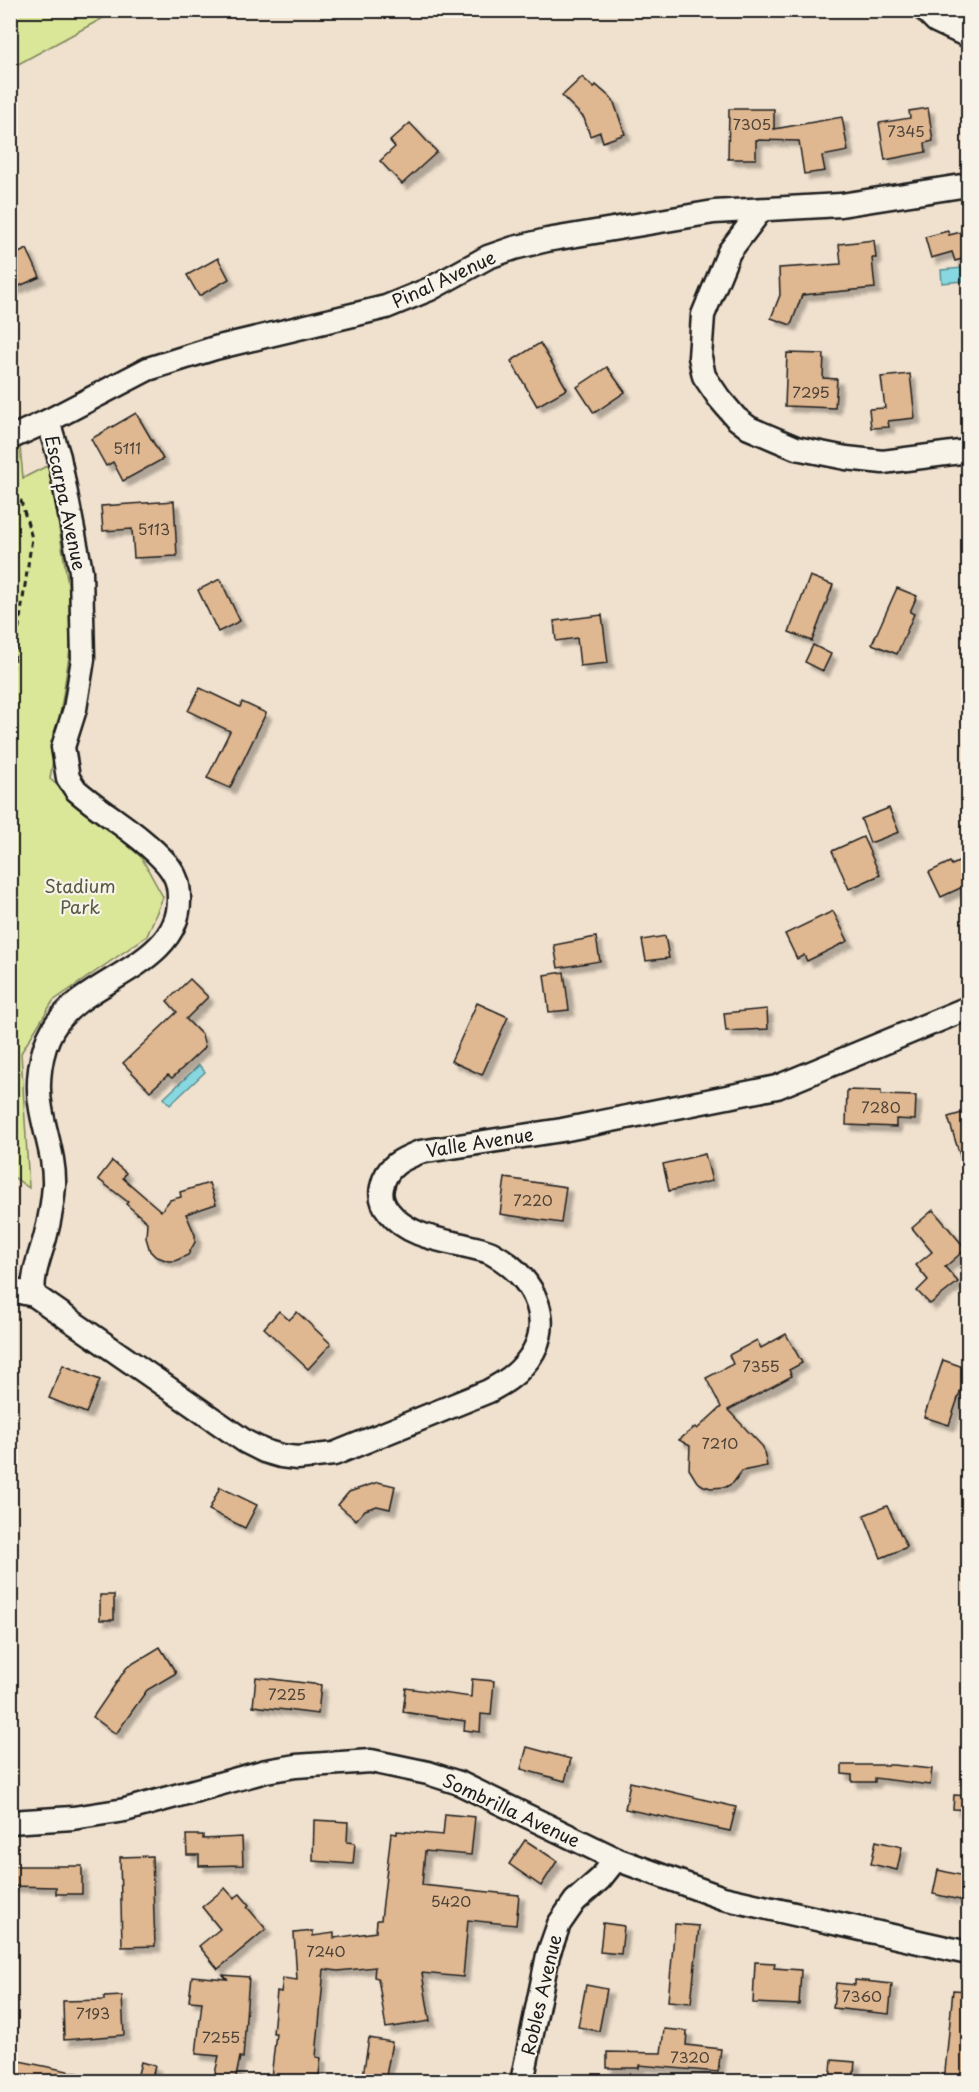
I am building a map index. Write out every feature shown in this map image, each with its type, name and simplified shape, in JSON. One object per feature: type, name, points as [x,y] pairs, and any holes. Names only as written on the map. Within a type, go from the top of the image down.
[{"type":"street","points":[[925,10],[936,21],[969,36]]},
{"type":"street","name":"Pinal Avenue","points":[[10,438],[148,369],[215,348],[386,307],[430,289],[488,257],[514,248],[547,240],[714,212],[841,205],[969,185]]},
{"type":"street","points":[[761,210],[729,252],[703,315],[701,329],[700,357],[704,376],[711,389],[736,418],[749,428],[796,448],[846,458],[884,462],[969,451]]},
{"type":"street","name":"Escarpa Avenue","points":[[34,1295],[32,1287],[45,1236],[54,1184],[50,1148],[40,1106],[40,1077],[44,1052],[53,1029],[71,1008],[154,951],[171,933],[179,909],[177,877],[168,865],[150,846],[76,790],[66,771],[63,747],[75,709],[83,659],[81,571],[59,457],[48,421]]},
{"type":"street","name":"Valle Avenue","points":[[10,1292],[34,1295],[255,1446],[281,1456],[297,1458],[334,1454],[489,1391],[511,1378],[524,1366],[538,1342],[542,1313],[535,1295],[511,1266],[491,1252],[417,1234],[385,1208],[381,1194],[383,1181],[398,1161],[420,1152],[562,1130],[777,1087],[969,1008]]},
{"type":"street","name":"Sombrilla Avenue","points":[[10,1822],[73,1818],[125,1810],[266,1771],[296,1766],[372,1761],[428,1773],[459,1783],[616,1859],[723,1898],[969,1953]]},
{"type":"street","name":"Robles Avenue","points":[[522,2082],[548,1955],[559,1924],[575,1901],[600,1879],[616,1859]]},
{"type":"path","points":[[10,498],[21,501],[32,538],[10,687]]},
{"type":"path","points":[[10,909],[13,913],[10,916]]},
{"type":"green space","points":[[11,10],[115,10],[116,11],[11,68]]},
{"type":"green space","name":"Stadium Park","points":[[20,446],[23,478],[49,465],[69,591],[70,650],[50,779],[141,857],[163,897],[147,936],[53,1001],[21,1053],[29,1188],[11,1175],[10,449]]},
{"type":"water","points":[[962,268],[963,281],[942,283],[941,270]]},
{"type":"water","points":[[199,1065],[205,1072],[170,1105],[164,1098]]},
{"type":"building","points":[[582,77],[594,88],[596,85],[613,100],[625,134],[603,142],[600,132],[590,136],[584,118],[562,96]]},
{"type":"building","points":[[928,108],[933,141],[925,143],[926,152],[885,160],[879,123],[910,118],[909,111]]},
{"type":"building","points":[[729,109],[774,109],[774,129],[842,117],[848,151],[822,156],[825,171],[804,174],[799,141],[756,140],[756,159],[728,159]]},
{"type":"building","points":[[410,123],[437,152],[402,184],[380,161],[395,147],[390,141]]},
{"type":"building","points":[[969,230],[969,257],[955,261],[952,252],[931,258],[925,237],[948,231],[949,235]]},
{"type":"building","points":[[874,240],[876,258],[872,258],[875,288],[802,295],[791,325],[771,318],[780,295],[779,268],[841,264],[839,244]]},
{"type":"building","points":[[27,249],[40,277],[10,290],[10,257]]},
{"type":"building","points":[[218,258],[229,279],[199,296],[187,275]]},
{"type":"building","points":[[540,343],[567,389],[537,406],[511,361]]},
{"type":"building","points":[[787,353],[824,354],[823,378],[837,379],[835,408],[785,406]]},
{"type":"building","points":[[607,367],[625,392],[594,413],[577,387]]},
{"type":"building","points":[[910,374],[915,418],[888,421],[889,427],[871,428],[869,409],[885,408],[881,377]]},
{"type":"building","points":[[136,413],[163,459],[123,481],[113,462],[106,466],[91,439]]},
{"type":"building","points":[[174,501],[177,556],[134,558],[132,529],[103,531],[101,506]]},
{"type":"building","points":[[810,576],[833,585],[812,641],[789,632]]},
{"type":"building","points":[[220,579],[240,621],[218,632],[198,590]]},
{"type":"building","points":[[897,588],[917,596],[910,612],[914,614],[897,654],[872,644]]},
{"type":"building","points":[[602,615],[608,663],[580,666],[577,638],[556,641],[554,621]]},
{"type":"building","points":[[813,645],[831,654],[823,671],[805,662]]},
{"type":"building","points":[[200,688],[240,707],[242,702],[266,713],[230,788],[207,778],[230,731],[188,711]]},
{"type":"building","points":[[889,808],[899,832],[870,843],[861,819]]},
{"type":"building","points":[[863,837],[880,875],[849,889],[832,851]]},
{"type":"building","points":[[969,857],[969,884],[941,897],[929,872],[950,862],[952,865]]},
{"type":"building","points":[[833,911],[848,941],[807,961],[804,955],[797,959],[785,934]]},
{"type":"building","points":[[665,936],[669,958],[646,961],[642,940]]},
{"type":"building","points":[[596,937],[600,961],[558,968],[554,945]]},
{"type":"building","points":[[564,972],[569,1010],[549,1012],[544,975]]},
{"type":"building","points":[[190,979],[208,997],[186,1019],[202,1035],[205,1047],[172,1078],[168,1075],[150,1091],[123,1063],[177,1012],[167,1001]]},
{"type":"building","points":[[477,1003],[508,1017],[482,1075],[451,1061]]},
{"type":"building","points":[[767,1009],[768,1029],[726,1031],[724,1013]]},
{"type":"building","points":[[847,1090],[881,1091],[881,1095],[916,1096],[915,1120],[896,1119],[896,1127],[846,1125]]},
{"type":"building","points":[[969,1111],[969,1172],[965,1172],[948,1117]]},
{"type":"building","points":[[705,1154],[712,1181],[669,1191],[663,1164]]},
{"type":"building","points":[[112,1161],[126,1173],[123,1178],[161,1211],[170,1200],[181,1197],[180,1192],[209,1183],[216,1204],[186,1214],[195,1235],[195,1242],[188,1255],[175,1261],[168,1261],[155,1256],[150,1251],[146,1238],[147,1222],[126,1204],[128,1202],[98,1179]]},
{"type":"building","points":[[505,1178],[566,1187],[561,1223],[500,1214]]},
{"type":"building","points":[[933,1210],[966,1249],[945,1267],[958,1282],[930,1304],[917,1291],[928,1280],[916,1265],[932,1252],[912,1228]]},
{"type":"building","points":[[279,1311],[289,1320],[297,1312],[331,1344],[308,1369],[264,1328]]},
{"type":"building","points":[[786,1334],[802,1363],[789,1370],[792,1376],[728,1410],[763,1447],[767,1466],[742,1471],[733,1483],[726,1487],[704,1486],[697,1482],[689,1469],[690,1446],[679,1440],[695,1427],[697,1429],[721,1407],[706,1378],[733,1364],[729,1355],[757,1340],[761,1348]]},
{"type":"building","points":[[943,1360],[969,1369],[969,1392],[961,1389],[949,1425],[924,1417]]},
{"type":"building","points":[[63,1365],[100,1380],[86,1413],[49,1398]]},
{"type":"building","points":[[378,1482],[395,1486],[390,1509],[377,1506],[365,1510],[356,1520],[338,1505],[349,1492]]},
{"type":"building","points":[[220,1487],[257,1505],[245,1528],[209,1510]]},
{"type":"building","points":[[887,1506],[907,1547],[881,1558],[864,1515]]},
{"type":"building","points":[[100,1595],[114,1595],[114,1620],[100,1620]]},
{"type":"building","points":[[160,1647],[176,1673],[147,1690],[116,1734],[93,1717],[127,1667]]},
{"type":"building","points":[[256,1677],[321,1685],[318,1714],[253,1706]]},
{"type":"building","points":[[472,1679],[494,1681],[491,1715],[481,1714],[480,1732],[464,1730],[465,1721],[403,1712],[406,1688],[471,1697]]},
{"type":"building","points":[[527,1747],[571,1759],[565,1781],[521,1769]]},
{"type":"building","points":[[842,1765],[893,1765],[932,1769],[930,1785],[875,1778],[875,1782],[852,1782],[852,1775],[842,1774]]},
{"type":"building","points":[[630,1782],[736,1807],[730,1831],[625,1809]]},
{"type":"building","points":[[954,1795],[969,1796],[969,1810],[953,1809]]},
{"type":"building","points":[[445,1814],[475,1817],[471,1855],[425,1851],[422,1885],[519,1895],[516,1925],[468,1920],[463,1977],[422,1973],[430,2021],[386,2028],[378,1978],[374,1977],[375,1967],[338,1971],[324,1969],[316,2057],[321,2058],[318,2082],[271,2078],[276,2033],[273,2033],[277,1991],[281,1992],[283,1978],[297,1980],[294,1933],[313,1931],[313,1936],[334,1933],[334,1938],[376,1932],[377,1920],[381,1920],[391,1833],[397,1834],[397,1831],[443,1835]]},
{"type":"building","points":[[314,1820],[348,1822],[347,1842],[355,1843],[353,1864],[313,1861]]},
{"type":"building","points":[[186,1835],[203,1835],[203,1839],[242,1837],[243,1865],[199,1866],[199,1855],[187,1855]]},
{"type":"building","points":[[525,1840],[557,1861],[541,1886],[509,1864]]},
{"type":"building","points":[[876,1841],[902,1847],[897,1870],[871,1864]]},
{"type":"building","points":[[152,1856],[155,1946],[122,1947],[120,1857]]},
{"type":"building","points":[[10,1866],[82,1866],[82,1894],[56,1894],[56,1887],[10,1886]]},
{"type":"building","points":[[938,1870],[969,1877],[969,1902],[933,1894]]},
{"type":"building","points":[[225,1888],[234,1898],[240,1894],[249,1905],[247,1907],[266,1929],[218,1969],[199,1946],[220,1929],[202,1907]]},
{"type":"building","points":[[603,1923],[624,1926],[621,1954],[600,1952]]},
{"type":"building","points":[[675,1924],[699,1926],[691,2003],[668,2001]]},
{"type":"building","points":[[755,1962],[775,1963],[774,1968],[801,1970],[799,2005],[753,2003]]},
{"type":"building","points":[[223,1975],[249,1977],[243,2058],[240,2057],[235,2082],[213,2082],[219,2056],[196,2054],[202,2002],[189,2001],[192,1976],[227,1979]]},
{"type":"building","points":[[855,1980],[892,1984],[889,2014],[833,2008],[836,1983],[855,1985]]},
{"type":"building","points":[[586,1985],[607,1989],[599,2031],[578,2027]]},
{"type":"building","points":[[953,1990],[969,1991],[969,2082],[944,2082]]},
{"type":"building","points":[[122,1996],[124,2035],[64,2040],[63,2001],[104,2000],[104,1997]]},
{"type":"building","points":[[664,2029],[687,2031],[686,2045],[721,2049],[718,2072],[639,2065],[639,2068],[607,2068],[607,2052],[661,2053]]},
{"type":"building","points":[[369,2038],[392,2042],[385,2082],[362,2082]]},
{"type":"building","points":[[10,2059],[87,2075],[86,2082],[10,2082]]},
{"type":"building","points":[[832,2060],[855,2062],[853,2082],[830,2082]]},
{"type":"building","points":[[141,2062],[155,2066],[151,2082],[136,2082]]}]
